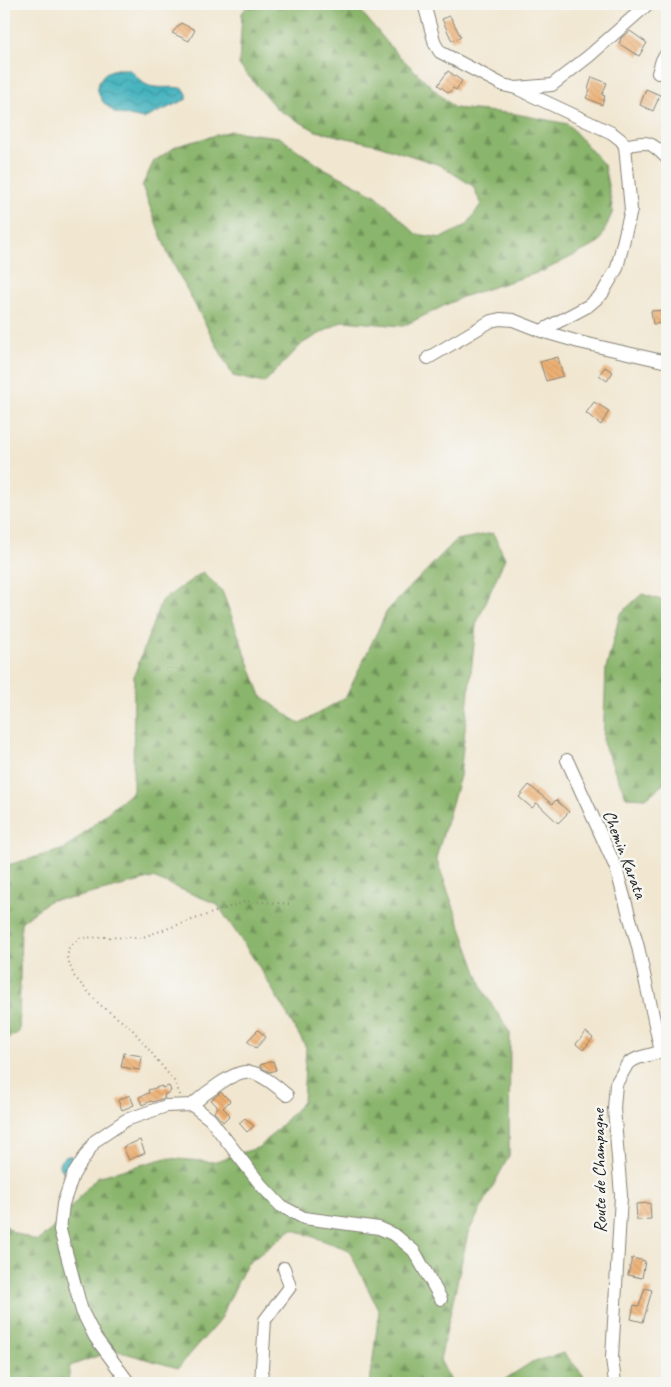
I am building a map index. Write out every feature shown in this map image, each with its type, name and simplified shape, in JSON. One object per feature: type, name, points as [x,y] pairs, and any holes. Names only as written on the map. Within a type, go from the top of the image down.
[{"type":"street","points":[[424,4],[435,44],[440,52],[503,85],[516,88],[612,134],[621,140],[625,146],[631,210],[617,268],[602,294],[588,306],[541,331]]},
{"type":"street","points":[[516,88],[552,85],[589,56],[648,4]]},
{"type":"street","points":[[658,73],[662,60],[667,53]]},
{"type":"street","points":[[625,146],[640,142],[652,144],[667,158]]},
{"type":"street","points":[[428,358],[491,322],[500,319],[512,320],[579,342],[667,362]]},
{"type":"street","name":"Chemin Karata","points":[[567,760],[616,868],[664,1051]]},
{"type":"street","name":"Route de Champagne","points":[[615,1383],[612,1358],[621,1196],[614,1108],[616,1084],[628,1063],[638,1058],[664,1051]]},
{"type":"street","points":[[129,1383],[95,1337],[82,1311],[60,1230],[63,1204],[73,1175],[95,1141],[126,1120],[166,1106],[188,1105],[243,1072],[252,1072],[260,1076],[287,1095]]},
{"type":"street","points":[[188,1105],[210,1119],[260,1185],[281,1206],[304,1218],[379,1228],[395,1235],[414,1252],[441,1299]]},
{"type":"street","points":[[260,1383],[265,1320],[290,1287],[284,1268]]},
{"type":"path","points":[[188,1105],[175,1082],[132,1029],[99,1004],[74,976],[67,957],[69,948],[79,938],[140,938],[248,901],[293,904]]},
{"type":"green space","points":[[249,4],[355,4],[395,52],[454,108],[516,114],[568,124],[604,165],[613,211],[599,243],[543,271],[462,297],[403,326],[343,321],[303,343],[264,383],[233,376],[168,254],[142,186],[154,161],[177,146],[231,131],[279,137],[320,166],[377,196],[416,234],[441,238],[467,225],[481,204],[473,186],[440,165],[378,145],[316,131],[277,109],[239,65],[242,13]]},
{"type":"green space","points":[[493,533],[505,558],[476,625],[460,776],[436,858],[484,992],[510,1033],[509,1156],[468,1233],[440,1360],[452,1383],[370,1383],[379,1311],[349,1250],[292,1229],[246,1265],[219,1321],[178,1368],[114,1350],[70,1366],[68,1383],[4,1383],[4,1223],[13,1232],[37,1241],[51,1230],[97,1177],[166,1158],[213,1162],[260,1147],[303,1102],[306,1047],[258,965],[217,904],[153,878],[74,898],[50,900],[21,922],[19,1032],[4,1041],[4,866],[65,849],[133,791],[134,676],[161,601],[203,572],[222,591],[261,696],[300,724],[346,697],[387,611],[456,540]]},
{"type":"green space","points":[[642,594],[667,602],[667,781],[646,798],[626,797],[603,743],[606,669],[620,614]]},
{"type":"green space","points":[[564,1353],[584,1376],[583,1383],[499,1383],[532,1362]]},
{"type":"water","points":[[116,69],[128,69],[144,84],[184,89],[187,99],[143,119],[115,113],[103,102],[97,91],[102,76]]},
{"type":"water","points":[[65,1156],[72,1156],[76,1160],[74,1168],[63,1171],[59,1163]]},
{"type":"building","points":[[450,16],[461,37],[452,41],[442,19]]},
{"type":"building","points":[[181,23],[195,30],[189,41],[172,33]]},
{"type":"building","points":[[630,31],[647,43],[639,56],[619,44],[621,38]]},
{"type":"building","points":[[448,71],[462,81],[456,90],[453,88],[449,93],[438,85]]},
{"type":"building","points":[[592,77],[607,83],[602,95],[605,96],[602,105],[586,98],[590,90],[588,89]]},
{"type":"building","points":[[646,89],[660,95],[653,111],[640,105]]},
{"type":"building","points":[[666,310],[667,323],[653,324],[651,311]]},
{"type":"building","points":[[558,357],[563,376],[546,381],[540,362]]},
{"type":"building","points":[[605,367],[613,372],[607,381],[599,375]]},
{"type":"building","points":[[594,402],[609,411],[601,425],[586,413]]},
{"type":"building","points":[[529,785],[552,804],[556,800],[569,812],[558,823],[537,803],[532,808],[519,797]]},
{"type":"building","points":[[258,1030],[266,1037],[256,1048],[247,1041]]},
{"type":"building","points":[[586,1032],[593,1038],[583,1050],[576,1044]]},
{"type":"building","points":[[124,1053],[142,1056],[140,1070],[121,1067]]},
{"type":"building","points":[[273,1061],[276,1070],[270,1072],[260,1067],[260,1065]]},
{"type":"building","points":[[162,1086],[162,1088],[169,1086],[171,1091],[164,1095],[165,1098],[142,1105],[139,1097],[149,1093],[148,1090]]},
{"type":"building","points":[[221,1092],[230,1101],[223,1108],[230,1115],[223,1122],[214,1112],[218,1107],[211,1100]]},
{"type":"building","points":[[130,1095],[134,1105],[122,1110],[118,1100]]},
{"type":"building","points":[[245,1118],[254,1126],[247,1132],[239,1123]]},
{"type":"building","points":[[140,1140],[145,1153],[129,1160],[123,1147]]},
{"type":"building","points":[[650,1203],[651,1219],[637,1220],[636,1204]]},
{"type":"building","points":[[632,1258],[645,1261],[642,1278],[628,1275]]},
{"type":"building","points":[[645,1288],[652,1290],[643,1322],[631,1319],[634,1305],[639,1306]]}]
